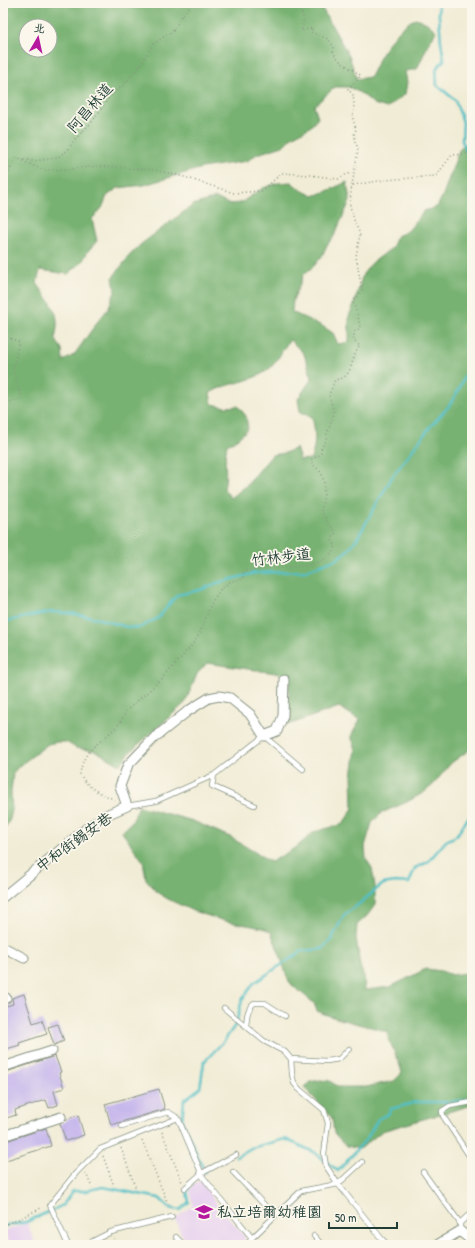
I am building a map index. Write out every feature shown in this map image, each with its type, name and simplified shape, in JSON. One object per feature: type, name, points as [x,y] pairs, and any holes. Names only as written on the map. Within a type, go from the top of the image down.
[{"type":"street","points":[[264,736],[277,731],[283,716],[284,679]]},
{"type":"street","name":"中和街錫安巷","points":[[3,896],[87,828],[106,815],[127,806],[120,786],[128,765],[154,738],[188,711],[209,698],[220,696],[230,698],[250,714],[264,736]]},
{"type":"street","points":[[3,947],[24,958]]},
{"type":"street","points":[[3,1066],[52,1051]]},
{"type":"street","points":[[3,1136],[61,1117]]},
{"type":"street","points":[[437,1245],[460,1227],[472,1241]]},
{"type":"lane","points":[[127,806],[156,801],[214,775],[264,736],[303,769]]},
{"type":"lane","points":[[214,775],[212,786],[254,805]]},
{"type":"lane","points":[[246,1026],[247,1016],[250,1007],[254,1002],[265,1003],[285,1016]]},
{"type":"lane","points":[[224,1008],[264,1041],[285,1052],[291,1059],[294,1083],[324,1110],[328,1123],[324,1154],[326,1166],[338,1184],[388,1245]]},
{"type":"lane","points":[[291,1059],[327,1061],[339,1058],[349,1049]]},
{"type":"lane","points":[[472,1102],[450,1106],[442,1111],[472,1159]]},
{"type":"lane","points":[[122,1126],[168,1112],[178,1118],[202,1173],[218,1196],[252,1238]]},
{"type":"lane","points":[[68,1245],[50,1205],[83,1166],[100,1149],[139,1132],[178,1118]]},
{"type":"lane","points":[[184,1188],[202,1173],[236,1155]]},
{"type":"lane","points":[[247,1245],[252,1238],[302,1191],[338,1184],[362,1162]]},
{"type":"lane","points":[[232,1172],[275,1216]]},
{"type":"lane","points":[[423,1172],[460,1227],[472,1212]]},
{"type":"lane","points":[[85,1245],[111,1232],[172,1217]]},
{"type":"lane","points":[[314,1236],[322,1245]]},
{"type":"lane","points":[[176,1237],[184,1245]]},
{"type":"path","name":"阿昌林道","points":[[19,159],[33,161],[57,158],[68,150],[74,140],[92,122],[111,95],[123,86],[140,66],[152,45],[174,30],[182,15],[193,3]]},
{"type":"path","name":"竹林步道","points":[[127,806],[95,791],[84,782],[80,774],[82,762],[88,753],[113,731],[126,711],[162,679],[194,644],[212,602],[220,590],[231,582],[243,579],[243,572],[274,568],[299,568],[320,562],[333,552],[336,546],[332,540],[336,532],[327,522],[321,510],[324,500],[324,490],[320,471],[312,464],[311,460],[321,454],[321,448],[326,441],[326,434],[334,412],[329,395],[335,380],[344,377],[351,367],[355,351],[360,346],[354,341],[354,332],[360,328],[353,302],[362,290],[356,257],[360,234],[350,206],[358,150],[354,135],[356,129],[353,119],[353,95],[348,89],[361,76],[355,70],[346,66],[338,59],[333,53],[334,47],[328,39],[312,32],[313,28],[301,31],[304,24],[302,12],[295,3]]},
{"type":"path","points":[[353,185],[385,180],[436,176],[452,155],[472,153]]},
{"type":"path","points":[[3,203],[6,192],[4,180],[16,158],[42,170],[98,166],[154,170],[181,176],[234,193],[261,191],[282,173],[338,179],[347,174],[354,173]]},
{"type":"path","points":[[3,335],[19,342],[12,369],[22,400],[3,403]]},
{"type":"path","points":[[159,1125],[184,1188]]},
{"type":"path","points":[[139,1132],[168,1204]]},
{"type":"path","points":[[119,1140],[136,1189]]},
{"type":"path","points":[[100,1149],[114,1186]]},
{"type":"path","points":[[83,1166],[92,1188]]},
{"type":"path","points":[[3,1225],[15,1222],[50,1205]]},
{"type":"shaded area","name":"私立培爾幼稚園","points":[[201,1180],[215,1202],[246,1238],[239,1245],[228,1245],[223,1243],[221,1245],[189,1245],[180,1232],[175,1219],[193,1205],[190,1191],[193,1184]]},
{"type":"shaded area","points":[[27,1223],[36,1245],[10,1245],[4,1231]]},
{"type":"green space","points":[[3,3],[319,3],[349,56],[357,79],[370,77],[388,44],[407,24],[416,18],[427,23],[436,31],[417,69],[405,71],[407,82],[405,94],[387,108],[374,104],[362,94],[349,87],[335,87],[314,106],[318,118],[310,127],[292,137],[283,146],[257,154],[247,161],[202,168],[144,185],[118,188],[107,196],[102,208],[92,219],[97,241],[88,251],[82,262],[68,274],[40,270],[37,283],[51,303],[56,315],[57,329],[55,339],[62,349],[63,361],[74,355],[108,309],[115,292],[113,277],[130,255],[140,245],[193,205],[216,198],[229,204],[241,203],[263,188],[278,183],[291,182],[301,190],[313,196],[347,182],[350,201],[334,236],[327,245],[322,256],[314,266],[304,274],[293,300],[292,312],[322,326],[333,333],[338,344],[349,342],[349,316],[363,274],[372,263],[392,248],[397,236],[408,231],[424,211],[437,207],[443,195],[459,150],[472,139],[472,748],[451,763],[433,785],[423,793],[405,803],[381,813],[372,823],[365,846],[366,859],[372,868],[375,886],[375,905],[367,916],[357,925],[356,937],[365,990],[390,987],[426,969],[441,971],[452,975],[472,972],[472,1105],[382,1131],[360,1149],[346,1146],[334,1133],[332,1118],[304,1087],[310,1082],[320,1080],[330,1081],[338,1087],[366,1087],[394,1081],[402,1073],[387,1032],[317,1011],[314,1003],[288,980],[271,932],[263,928],[225,921],[193,911],[158,893],[146,879],[143,861],[122,832],[132,821],[139,806],[193,821],[230,837],[271,862],[298,846],[314,832],[343,824],[353,808],[352,776],[356,749],[351,736],[360,720],[339,707],[288,725],[289,675],[207,663],[197,674],[185,703],[131,751],[120,765],[96,751],[76,748],[66,742],[48,744],[19,766],[13,773],[11,792],[12,810],[10,819],[3,833]],"holes":[[[290,340],[304,354],[312,378],[298,399],[300,412],[312,417],[315,443],[311,459],[300,460],[296,448],[285,453],[272,455],[247,485],[231,498],[224,489],[226,478],[225,462],[227,445],[248,429],[246,416],[238,406],[226,407],[212,404],[210,393],[217,389],[254,378],[268,370],[275,363]]]},
{"type":"building","points":[[24,994],[33,1023],[42,1020],[47,1034],[3,1050],[3,1007],[13,1004],[12,998]]},
{"type":"building","points":[[58,1024],[64,1041],[54,1045],[48,1027]]},
{"type":"building","points":[[55,1056],[61,1072],[59,1073],[64,1088],[54,1091],[58,1105],[49,1108],[46,1100],[15,1110],[16,1115],[3,1119],[3,1073]]},
{"type":"building","points":[[159,1089],[165,1109],[111,1125],[105,1104]]},
{"type":"building","points":[[78,1115],[84,1135],[66,1141],[60,1124],[67,1119]]},
{"type":"building","points":[[46,1128],[51,1146],[3,1161],[3,1142]]},
{"type":"waterway","points":[[438,3],[444,60],[436,69],[437,85],[455,100],[463,122],[462,141],[472,164]]},
{"type":"waterway","points":[[3,622],[53,612],[76,614],[127,627],[139,628],[158,618],[177,595],[200,590],[217,583],[255,573],[305,571],[337,559],[349,549],[358,537],[392,477],[430,427],[449,406],[472,365]]},
{"type":"waterway","points":[[205,1172],[182,1121],[184,1100],[200,1088],[204,1062],[224,1041],[236,1024],[242,1000],[254,983],[302,951],[322,949],[331,940],[344,915],[383,884],[395,882],[409,883],[415,868],[428,862],[446,841],[456,836],[468,818],[472,815]]},
{"type":"waterway","points":[[236,1157],[251,1148],[285,1139],[314,1152],[338,1171],[368,1137],[378,1119],[388,1114],[391,1109],[416,1102],[450,1102],[472,1099]]},
{"type":"waterway","points":[[3,1226],[26,1222],[53,1210],[63,1205],[73,1191],[85,1191],[103,1187],[159,1198],[170,1208],[180,1210],[189,1202],[187,1192],[189,1187]]},
{"type":"place","name":"私立培爾幼稚園","points":[[204,1212]]}]
